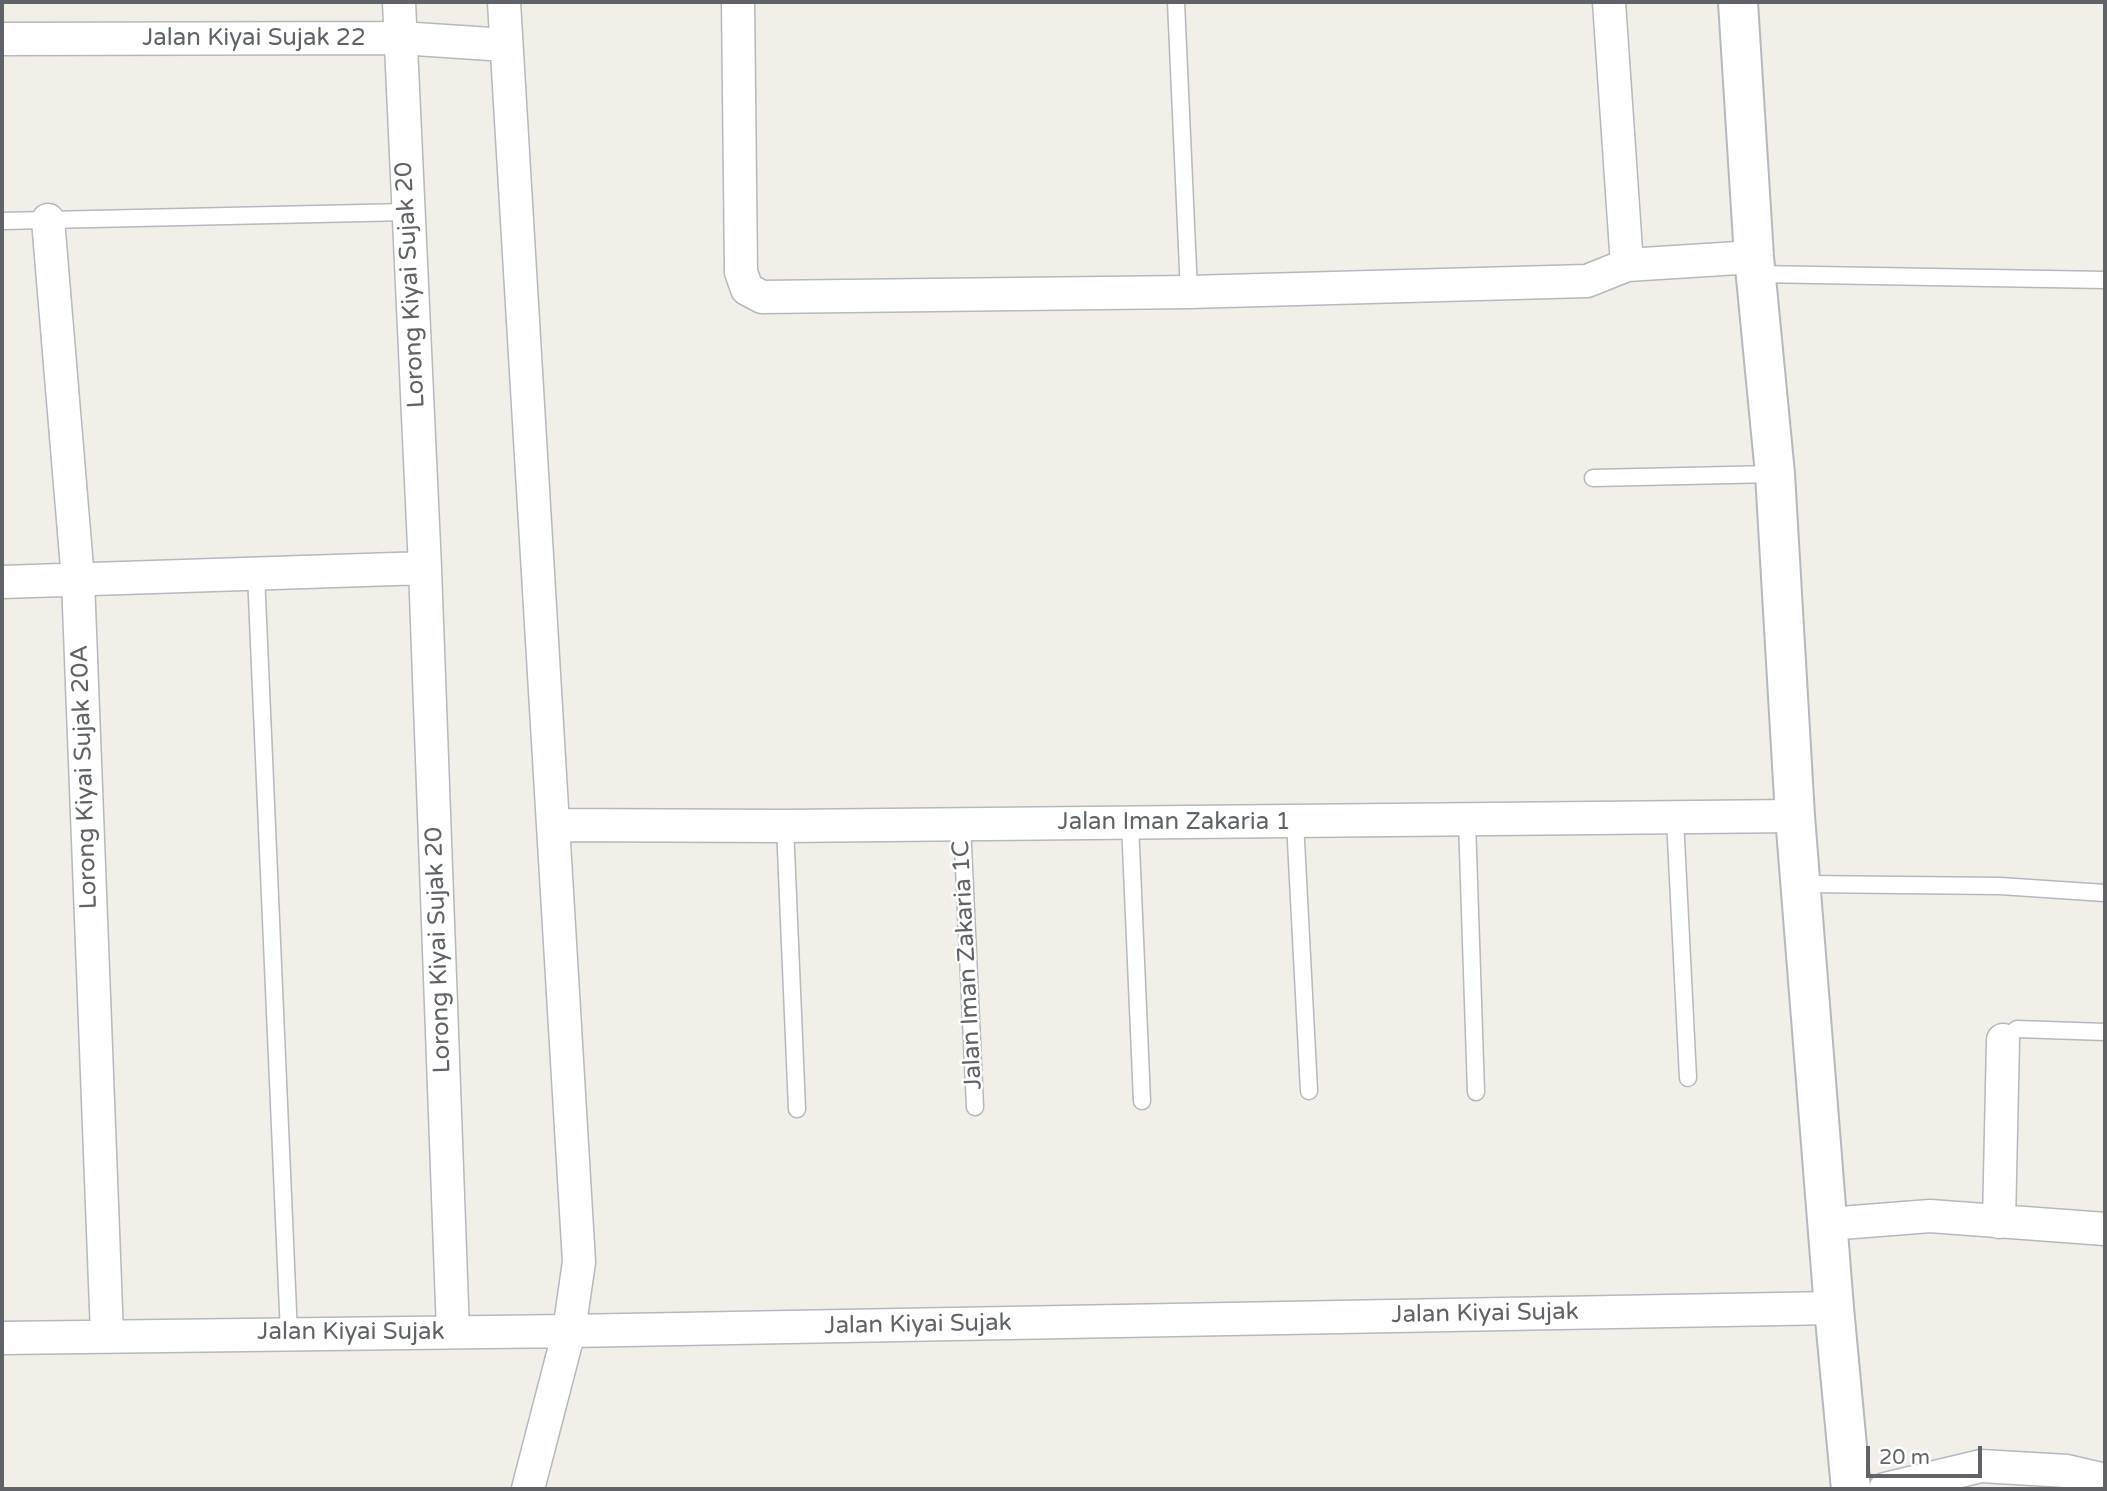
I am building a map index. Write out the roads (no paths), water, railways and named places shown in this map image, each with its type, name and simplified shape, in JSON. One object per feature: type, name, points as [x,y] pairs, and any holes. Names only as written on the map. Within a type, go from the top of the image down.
[{"type":"street","name":"Lorong Kiyai Sujak 20","points":[[399,2],[425,568],[453,1332]]},
{"type":"street","points":[[504,2],[579,1262],[569,1331],[528,1489]]},
{"type":"street","points":[[738,2],[741,272],[747,289],[762,297],[1189,292],[1587,281],[1627,265],[1755,266]]},
{"type":"street","points":[[1609,2],[1627,265]]},
{"type":"street","points":[[1738,2],[1755,266],[1775,474],[1795,816],[1851,1489]]},
{"type":"street","name":"Jalan Kiyai Sujak 22","points":[[2,39],[400,38],[506,45]]},
{"type":"street","name":"Lorong Kiyai Sujak 20A","points":[[48,220],[78,580],[107,1335]]},
{"type":"street","points":[[2,582],[425,568]]},
{"type":"street","name":"Jalan Iman Zakaria 1","points":[[553,825],[785,826],[1795,816]]},
{"type":"street","points":[[1999,1222],[2003,1040]]},
{"type":"street","points":[[1828,1224],[1930,1216],[2105,1229]]},
{"type":"street","name":"Jalan Kiyai Sujak","points":[[2,1338],[569,1331],[1834,1308]]},
{"type":"street","points":[[1885,1489],[1981,1466],[2067,1471],[2105,1480]]},
{"type":"lane","points":[[1176,2],[1189,292]]},
{"type":"lane","points":[[2,220],[408,212]]},
{"type":"lane","points":[[1755,266],[2105,280]]},
{"type":"lane","points":[[1593,478],[1775,474]]},
{"type":"lane","points":[[256,574],[289,1334]]},
{"type":"lane","points":[[1675,819],[1688,1078]]},
{"type":"lane","points":[[1467,821],[1476,1092]]},
{"type":"lane","points":[[1295,822],[1309,1091]]},
{"type":"lane","points":[[1130,823],[1142,1101]]},
{"type":"lane","name":"Jalan Iman Zakaria 1C","points":[[961,824],[975,1107]]},
{"type":"lane","points":[[785,826],[797,1109]]},
{"type":"lane","points":[[1802,884],[2000,886],[2105,893]]},
{"type":"lane","points":[[2003,1040],[2017,1029],[2105,1032]]}]
